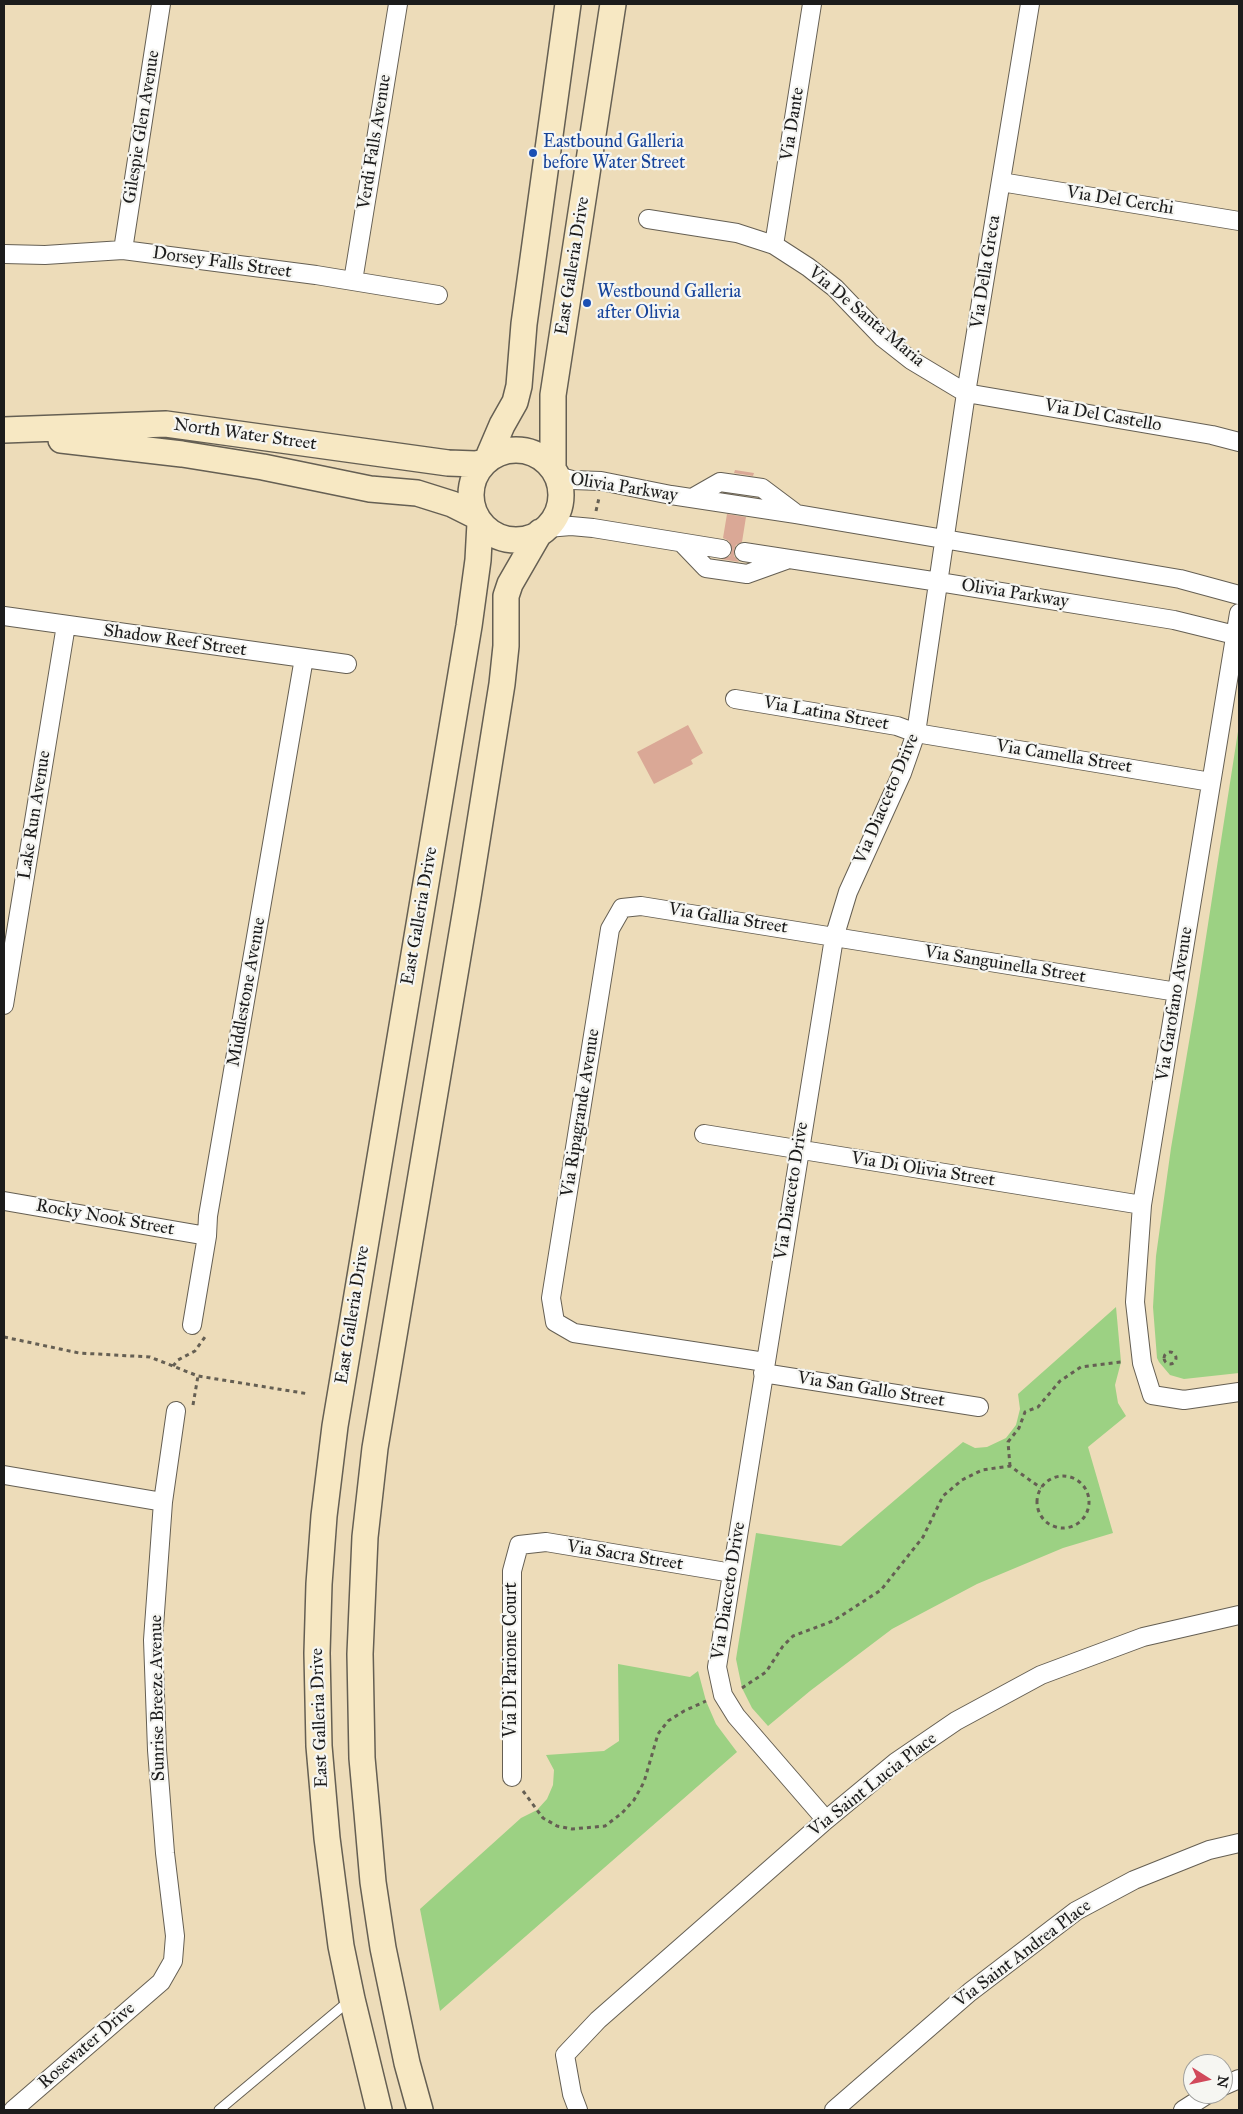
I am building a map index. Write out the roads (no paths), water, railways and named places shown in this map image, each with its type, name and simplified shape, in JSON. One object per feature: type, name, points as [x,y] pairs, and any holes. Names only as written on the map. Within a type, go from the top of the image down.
[{"type":"main road","points":[[544,530],[535,536],[520,540],[505,539],[491,533],[478,519],[473,509],[470,494],[473,479],[486,461],[502,425],[515,402],[519,386],[524,324],[568,4]]},
{"type":"main road","name":"East Galleria Drive","points":[[555,473],[553,395],[613,4]]},
{"type":"main road","name":"North Water Street","points":[[4,432],[166,424],[448,463],[476,464],[486,461]]},
{"type":"main road","name":"North Water Street","points":[[4,432],[182,454],[309,476],[370,489],[417,493],[452,504],[478,519]]},
{"type":"main road","points":[[420,2110],[407,2063],[383,1948],[373,1882],[362,1758],[360,1654],[366,1537],[375,1448],[464,925],[502,684],[506,646],[506,596],[510,584],[544,530],[556,516],[561,501],[560,486],[555,473],[546,461],[534,453],[520,449],[505,451],[486,461]]},
{"type":"main road","name":"East Galleria Drive","points":[[379,2110],[341,1946],[323,1798],[319,1746],[317,1653],[324,1516],[335,1426],[469,626],[478,560],[478,519]]},
{"type":"street","name":"Gilespie Glen Avenue","points":[[123,250],[161,4]]},
{"type":"street","name":"Verdi Falls Avenue","points":[[353,281],[398,4]]},
{"type":"street","name":"Via Dante","points":[[774,245],[812,4]]},
{"type":"street","name":"Via Della Greca","points":[[944,540],[966,393],[1030,4]]},
{"type":"street","name":"Via Del Cerchi","points":[[1001,182],[1239,221]]},
{"type":"street","name":"Via De Santa Maria","points":[[648,218],[737,233],[774,245],[808,267],[835,288],[884,338],[911,360],[966,393]]},
{"type":"street","name":"Dorsey Falls Street","points":[[4,254],[123,250],[353,281],[438,295]]},
{"type":"street","name":"Via Del Castello","points":[[966,393],[1212,434],[1239,442]]},
{"type":"street","name":"Olivia Parkway","points":[[555,473],[572,480],[601,481],[692,498],[720,482],[762,488],[796,514],[1180,579],[1239,595]]},
{"type":"street","points":[[544,530],[571,526],[722,549]]},
{"type":"street","name":"Via Diacceto Drive","points":[[826,1820],[736,1716],[723,1695],[717,1667],[834,938],[848,892],[902,773],[916,733],[944,540]]},
{"type":"street","name":"Olivia Parkway","points":[[682,544],[706,568],[747,574],[789,559]]},
{"type":"street","name":"Olivia Parkway","points":[[744,552],[1174,620],[1237,636]]},
{"type":"street","name":"Via Garofano Avenue","points":[[1239,614],[1237,636],[1211,782],[1142,1205],[1135,1302],[1142,1363],[1152,1395],[1184,1400],[1239,1392]]},
{"type":"street","name":"Shadow Reef Street","points":[[4,616],[347,664]]},
{"type":"street","name":"Lake Run Avenue","points":[[4,1005],[66,625]]},
{"type":"street","name":"Middlestone Avenue","points":[[199,1329],[210,1206],[304,658]]},
{"type":"street","name":"Via Latina Street","points":[[735,699],[897,726],[916,733]]},
{"type":"street","name":"Via Camella Street","points":[[916,733],[1211,782]]},
{"type":"street","name":"Via Gallia Street","points":[[622,908],[641,906],[818,933],[834,938]]},
{"type":"street","name":"Via Ripagrande Avenue","points":[[555,1322],[551,1298],[610,929],[622,908]]},
{"type":"street","name":"Via Sanguinella Street","points":[[834,938],[1177,992]]},
{"type":"street","name":"Via Di Olivia Street","points":[[704,1134],[1142,1205]]},
{"type":"street","name":"Rocky Nook Street","points":[[4,1201],[207,1236]]},
{"type":"street","name":"Via San Gallo Street","points":[[555,1322],[574,1333],[979,1407]]},
{"type":"street","name":"Sunrise Breeze Avenue","points":[[161,1982],[173,1961],[174,1936],[156,1750],[153,1640],[163,1502],[184,1408]]},
{"type":"street","points":[[4,1475],[163,1502]]},
{"type":"street","name":"Via Sacra Street","points":[[519,1545],[546,1542],[732,1573]]},
{"type":"street","name":"Via Di Parione Court","points":[[512,1777],[512,1571],[519,1545]]},
{"type":"street","name":"Via Saint Lucia Place","points":[[578,2110],[572,2094],[566,2055],[598,2020],[826,1820],[896,1762],[949,1726],[1041,1675],[1143,1637],[1239,1615]]},
{"type":"street","name":"Via Saint Andrea Place","points":[[834,2110],[970,1992],[1076,1910],[1134,1880],[1209,1850],[1239,1843]]},
{"type":"street","name":"Rosewater Drive","points":[[14,2110],[161,1982]]},
{"type":"lane","points":[[219,2110],[352,1999]]},
{"type":"place","name":"Eastbound Galleria before Water Street","points":[[533,153]]},
{"type":"place","name":"Westbound Galleria after Olivia","points":[[587,303]]}]
